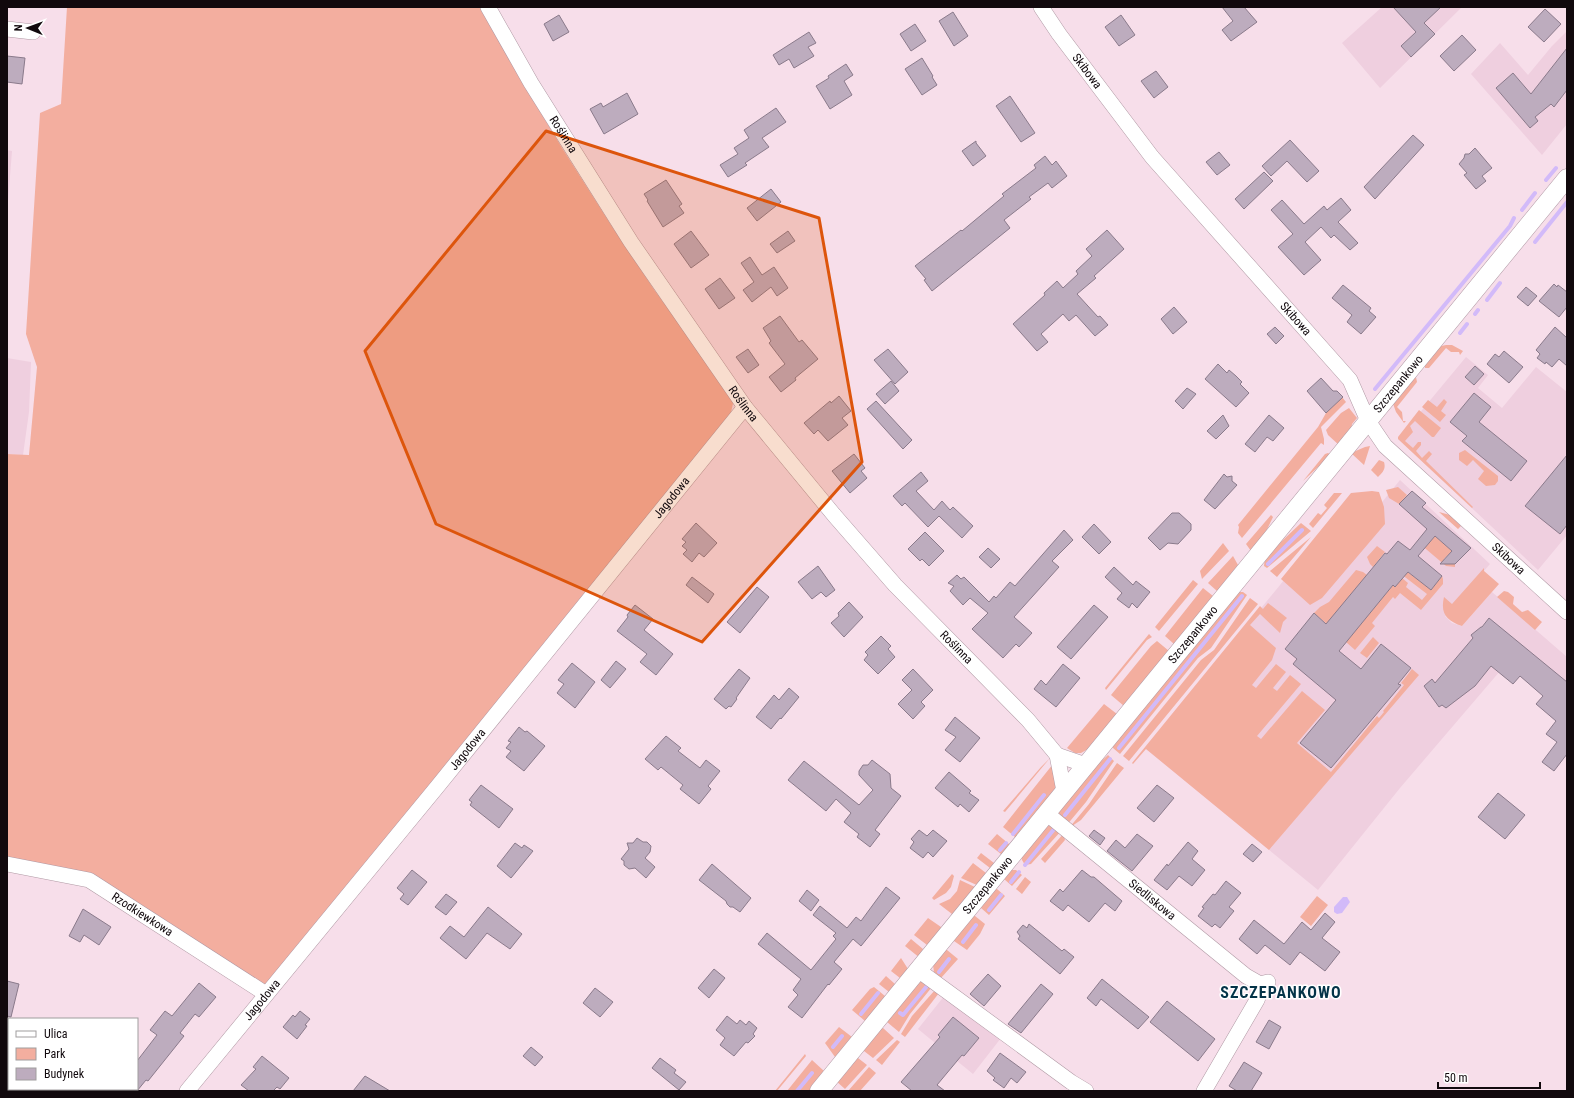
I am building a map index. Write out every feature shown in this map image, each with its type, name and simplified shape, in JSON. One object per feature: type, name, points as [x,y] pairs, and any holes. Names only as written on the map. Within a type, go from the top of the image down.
[{"type":"street","name":"Roślinna","points":[[488,7],[531,83],[635,247],[745,407],[834,515],[895,585],[1028,720],[1057,755],[1064,791]]},
{"type":"street","name":"Skibowa","points":[[1041,7],[1059,34],[1152,157],[1350,380],[1368,421],[1385,446],[1567,612]]},
{"type":"street","points":[[7,29],[33,32]]},
{"type":"street","name":"Szczepankowo","points":[[819,1091],[1567,178]]},
{"type":"street","name":"Jagodowa","points":[[187,1091],[447,775],[745,407]]},
{"type":"street","points":[[1057,755],[1086,765]]},
{"type":"street","name":"Siedliskowa","points":[[1046,813],[1240,972],[1264,983],[1257,1000],[1204,1091]]},
{"type":"street","name":"Rzodkiewkowa","points":[[7,864],[89,880],[266,994]]},
{"type":"street","points":[[918,970],[1071,1082],[1086,1091]]},
{"type":"highlighted area","points":[[546,131],[819,218],[862,462],[702,642],[436,524],[365,351]]},
{"type":"shaded area","points":[[1382,7],[1462,7],[1380,88],[1342,43]]},
{"type":"shaded area","points":[[1567,31],[1567,124],[1542,155],[1471,74],[1500,43],[1528,75],[1552,46]]},
{"type":"shaded area","points":[[7,150],[12,151],[7,214]]},
{"type":"shaded area","points":[[1466,357],[1488,375],[1478,388],[1502,408],[1536,367],[1567,392],[1567,535],[1538,570],[1398,439]]},
{"type":"shaded area","points":[[7,358],[31,362],[29,412],[23,455],[7,454]]},
{"type":"shaded area","points":[[1400,480],[1490,564],[1445,616],[1452,623],[1462,626],[1492,592],[1567,657],[1567,691],[1518,650],[1400,788],[1318,890],[1146,749],[1352,497],[1374,512]]},
{"type":"shaded area","points":[[1343,897],[1347,897],[1350,902],[1342,913],[1337,914],[1334,912],[1334,907]]},
{"type":"shaded area","points":[[945,995],[1001,1038],[973,1074],[918,1029]]},
{"type":"green space","points":[[67,7],[482,7],[512,64],[562,148],[611,225],[655,291],[734,399],[730,417],[267,986],[84,874],[7,857],[7,454],[29,455],[37,367],[26,334],[40,113],[61,104]]},
{"type":"green space","points":[[1452,345],[1463,351],[1460,355],[1459,352],[1451,352],[1446,348],[1429,368],[1425,368],[1425,362],[1441,346]]},
{"type":"green space","points":[[1416,377],[1417,382],[1397,407],[1402,412],[1403,421],[1406,421],[1404,423],[1396,412],[1392,401]]},
{"type":"green space","points":[[1342,397],[1346,402],[1321,427],[1324,445],[1321,443],[1242,538],[1238,533],[1238,525],[1318,427],[1326,413]]},
{"type":"green space","points":[[1444,399],[1447,402],[1441,411],[1446,415],[1440,422],[1422,407],[1428,400],[1437,407]]},
{"type":"green space","points":[[1349,408],[1357,418],[1352,424],[1351,432],[1340,446],[1328,435],[1326,430],[1341,413]]},
{"type":"green space","points":[[1419,410],[1441,428],[1434,437],[1432,437],[1415,421],[1410,426],[1413,432],[1405,441],[1413,448],[1418,442],[1421,442],[1421,445],[1416,451],[1422,458],[1429,451],[1432,454],[1426,461],[1473,507],[1472,508],[1398,439]]},
{"type":"green space","points":[[1370,446],[1364,465],[1351,453],[1365,447]]},
{"type":"green space","points":[[1465,450],[1498,476],[1498,481],[1495,485],[1486,486],[1478,479],[1484,471],[1473,460],[1467,466],[1459,460],[1459,453]]},
{"type":"green space","points":[[1328,453],[1331,455],[1303,481],[1325,454]]},
{"type":"green space","points":[[1379,460],[1384,462],[1385,467],[1383,472],[1378,477],[1371,470]]},
{"type":"green space","points":[[1398,487],[1407,495],[1399,504],[1389,498],[1386,490]]},
{"type":"green space","points":[[1372,491],[1379,492],[1384,507],[1385,524],[1322,598],[1310,605],[1281,579],[1351,493]]},
{"type":"green space","points":[[1334,493],[1342,493],[1313,528],[1309,524],[1318,513],[1321,515],[1327,508],[1324,505]]},
{"type":"green space","points":[[1439,512],[1450,515],[1461,526],[1458,529]]},
{"type":"green space","points":[[1271,515],[1273,517],[1262,540],[1251,551],[1246,544]]},
{"type":"green space","points":[[1301,523],[1311,531],[1267,568],[1264,566],[1265,557]]},
{"type":"green space","points":[[1435,536],[1452,551],[1444,559],[1449,564],[1455,564],[1455,567],[1446,566],[1420,544],[1418,540],[1426,546]]},
{"type":"green space","points":[[1311,537],[1277,577],[1270,571]]},
{"type":"green space","points":[[1223,543],[1229,551],[1202,579],[1200,571]]},
{"type":"green space","points":[[1377,546],[1385,552],[1373,567],[1367,557]]},
{"type":"green space","points":[[1233,556],[1238,565],[1217,591],[1208,583]]},
{"type":"green space","points":[[1484,568],[1484,571],[1499,584],[1462,626],[1452,622],[1444,612],[1444,597],[1452,604]]},
{"type":"green space","points":[[1356,570],[1367,575],[1327,624],[1314,613],[1320,607],[1329,602]]},
{"type":"green space","points":[[1405,570],[1431,590],[1442,576],[1443,584],[1421,610],[1400,593],[1395,599],[1393,597],[1372,623],[1375,626],[1355,650],[1346,642],[1393,585],[1395,587],[1402,578],[1408,583],[1406,587],[1422,600],[1427,594],[1401,574]]},
{"type":"green space","points":[[1193,580],[1198,584],[1159,631],[1155,627]]},
{"type":"green space","points":[[1203,588],[1213,596],[1174,644],[1165,636]]},
{"type":"green space","points":[[1504,591],[1508,592],[1514,597],[1513,604],[1522,612],[1528,610],[1542,622],[1535,630],[1497,597]]},
{"type":"green space","points":[[1236,592],[1243,592],[1247,595],[1211,648],[1198,658],[1120,754],[1113,748],[1112,743]]},
{"type":"green space","points":[[1250,598],[1258,604],[1129,761],[1123,756],[1201,660],[1214,650]]},
{"type":"green space","points":[[1268,603],[1287,618],[1283,622],[1280,633],[1260,614],[1250,625],[1276,648],[1272,660],[1252,685],[1256,688],[1276,664],[1286,672],[1273,688],[1277,691],[1290,675],[1301,684],[1257,736],[1261,739],[1302,691],[1325,710],[1297,743],[1331,772],[1377,716],[1379,718],[1384,712],[1383,711],[1404,685],[1401,683],[1412,669],[1419,675],[1269,850],[1146,749],[1133,764],[1132,763],[1260,606],[1263,609]]},
{"type":"green space","points":[[1149,634],[1152,637],[1147,640],[1106,690],[1105,688]]},
{"type":"green space","points":[[1373,637],[1379,643],[1367,658],[1360,653]]},
{"type":"green space","points":[[1157,641],[1169,651],[1124,706],[1111,695],[1151,646]]},
{"type":"green space","points":[[1104,704],[1117,714],[1088,749],[1081,753],[1075,753],[1067,748]]},
{"type":"green space","points":[[1108,755],[1114,761],[1086,802],[1066,826],[1059,818],[1059,808],[1096,766]]},
{"type":"green space","points":[[1050,758],[1005,812],[1003,811],[1041,767]]},
{"type":"green space","points":[[1117,763],[1124,768],[1081,820],[1069,828],[1089,804]]},
{"type":"green space","points":[[1053,764],[1057,781],[1055,790],[1019,837],[1015,837],[1003,827]]},
{"type":"green space","points":[[1052,825],[1062,830],[1031,864],[1025,865],[1021,854],[1048,826]]},
{"type":"green space","points":[[1065,832],[1067,834],[1064,837],[1065,840],[1045,863],[1041,859]]},
{"type":"green space","points":[[997,834],[1009,844],[1010,848],[1005,854],[1001,854],[988,844]]},
{"type":"green space","points":[[981,853],[994,863],[995,867],[990,868],[977,858]]},
{"type":"green space","points":[[973,863],[986,873],[986,877],[979,886],[961,878]]},
{"type":"green space","points":[[1011,870],[1016,870],[1022,875],[1012,886],[1004,879],[1004,876]]},
{"type":"green space","points":[[952,874],[954,876],[951,887],[946,893],[934,900],[932,898]]},
{"type":"green space","points":[[1025,877],[1031,882],[1022,894],[1016,889]]},
{"type":"green space","points":[[960,880],[977,888],[956,914],[952,914],[939,904],[950,899],[957,891]]},
{"type":"green space","points":[[993,889],[997,889],[1005,896],[989,915],[981,908],[980,905]]},
{"type":"green space","points":[[1317,896],[1328,905],[1311,926],[1300,917]]},
{"type":"green space","points":[[972,916],[975,916],[985,924],[980,934],[967,950],[954,941],[954,937]]},
{"type":"green space","points":[[928,918],[941,927],[942,932],[927,945],[914,935]]},
{"type":"green space","points":[[911,939],[923,949],[920,958],[905,946]]},
{"type":"green space","points":[[943,950],[947,950],[958,959],[941,978],[934,972],[933,965]]},
{"type":"green space","points":[[901,958],[908,969],[900,978],[891,971]]},
{"type":"green space","points":[[886,976],[895,984],[889,992],[879,984]]},
{"type":"green space","points":[[919,982],[923,982],[932,987],[910,1014],[899,1032],[887,1022],[887,1019]]},
{"type":"green space","points":[[874,987],[885,996],[865,1021],[852,1010],[870,989]]},
{"type":"green space","points":[[935,990],[939,993],[905,1037],[901,1034],[912,1016]]},
{"type":"green space","points":[[839,1027],[852,1037],[835,1057],[825,1043]]},
{"type":"green space","points":[[883,1028],[894,1038],[873,1058],[864,1051],[864,1048],[880,1029]]},
{"type":"green space","points":[[897,1040],[900,1042],[882,1065],[876,1060]]},
{"type":"green space","points":[[805,1054],[806,1056],[777,1091],[775,1091]]},
{"type":"green space","points":[[855,1058],[858,1058],[867,1065],[845,1089],[836,1081]]},
{"type":"green space","points":[[812,1060],[824,1071],[811,1091],[787,1091]]},
{"type":"green space","points":[[869,1067],[876,1073],[860,1091],[848,1091]]},
{"type":"building","points":[[1222,7],[1244,7],[1257,22],[1231,41],[1222,30],[1233,21]]},
{"type":"building","points":[[1393,7],[1441,7],[1424,23],[1435,34],[1411,57],[1401,46],[1416,32]]},
{"type":"building","points":[[1545,9],[1561,24],[1544,42],[1528,27]]},
{"type":"building","points":[[953,12],[968,36],[954,46],[939,21]]},
{"type":"building","points":[[559,15],[569,32],[553,41],[544,24]]},
{"type":"building","points":[[1121,15],[1135,35],[1119,46],[1105,27]]},
{"type":"building","points":[[915,24],[926,41],[911,51],[900,34]]},
{"type":"building","points":[[809,32],[816,43],[808,47],[814,56],[794,68],[789,59],[779,65],[773,55]]},
{"type":"building","points":[[1462,35],[1476,50],[1454,71],[1440,56]]},
{"type":"building","points":[[1567,48],[1567,90],[1554,107],[1551,104],[1535,117],[1538,121],[1530,128],[1496,88],[1513,73],[1531,94]]},
{"type":"building","points":[[7,56],[25,58],[22,84],[7,82]]},
{"type":"building","points":[[922,58],[937,85],[922,95],[905,69]]},
{"type":"building","points":[[846,64],[853,75],[844,81],[852,95],[830,109],[816,86],[829,78],[828,76]]},
{"type":"building","points":[[1156,71],[1168,87],[1154,98],[1141,81]]},
{"type":"building","points":[[627,93],[638,114],[604,134],[590,109],[601,103],[603,107]]},
{"type":"building","points":[[1010,96],[1035,133],[1021,142],[996,106]]},
{"type":"building","points":[[776,108],[786,122],[762,138],[769,147],[745,163],[747,165],[728,177],[720,165],[738,154],[734,148],[749,138],[744,130]]},
{"type":"building","points":[[1413,135],[1424,145],[1375,199],[1364,187]]},
{"type":"building","points":[[1290,140],[1319,171],[1307,182],[1287,161],[1271,176],[1262,166]]},
{"type":"building","points":[[976,141],[986,156],[973,166],[962,151]]},
{"type":"building","points":[[1475,148],[1492,168],[1482,176],[1486,181],[1476,189],[1464,175],[1467,173],[1459,164],[1464,158],[1465,154],[1469,154]]},
{"type":"building","points":[[1219,152],[1230,165],[1217,175],[1206,162]]},
{"type":"building","points":[[1045,156],[1052,165],[1056,161],[1067,176],[1052,188],[1048,183],[1029,197],[1031,199],[1004,220],[1010,228],[932,291],[924,280],[926,279],[915,266],[961,230],[962,231],[1004,196],[1002,194],[1036,168],[1034,165]]},
{"type":"building","points":[[1264,172],[1273,181],[1244,209],[1235,199]]},
{"type":"building","points":[[666,180],[682,204],[679,206],[684,213],[663,227],[644,194]]},
{"type":"building","points":[[771,189],[781,202],[757,221],[747,208]]},
{"type":"building","points":[[1341,198],[1351,210],[1338,222],[1358,243],[1350,250],[1334,235],[1331,238],[1321,227],[1305,242],[1321,260],[1304,275],[1278,247],[1293,234],[1271,210],[1282,200],[1304,224],[1324,206],[1327,210]]},
{"type":"building","points":[[1107,230],[1124,249],[1094,276],[1096,278],[1077,294],[1098,317],[1100,316],[1108,325],[1095,336],[1076,315],[1069,321],[1063,314],[1041,334],[1048,342],[1037,351],[1013,324],[1045,295],[1044,293],[1057,281],[1063,288],[1078,274],[1076,271],[1092,256],[1086,249]]},
{"type":"building","points":[[691,231],[709,255],[691,268],[674,244]]},
{"type":"building","points":[[788,231],[795,241],[777,253],[770,244]]},
{"type":"building","points":[[750,257],[762,275],[774,267],[788,288],[777,296],[771,287],[752,302],[743,290],[754,282],[741,263]]},
{"type":"building","points":[[720,278],[735,298],[719,309],[705,289]]},
{"type":"building","points":[[1554,284],[1557,287],[1558,285],[1567,292],[1567,307],[1559,317],[1539,301]]},
{"type":"building","points":[[1343,285],[1371,308],[1369,311],[1376,317],[1361,334],[1347,322],[1352,315],[1332,298]]},
{"type":"building","points":[[1526,287],[1537,296],[1528,306],[1517,297]]},
{"type":"building","points":[[1174,307],[1187,322],[1173,334],[1161,319]]},
{"type":"building","points":[[780,316],[799,342],[802,340],[818,359],[781,392],[769,377],[785,364],[769,343],[771,341],[763,328]]},
{"type":"building","points":[[1275,327],[1284,336],[1276,344],[1267,334]]},
{"type":"building","points":[[1555,327],[1567,338],[1567,366],[1559,359],[1552,367],[1546,362],[1545,364],[1537,358],[1540,354],[1536,350]]},
{"type":"building","points":[[748,349],[759,365],[748,373],[736,357]]},
{"type":"building","points":[[888,349],[908,372],[895,384],[874,360]]},
{"type":"building","points":[[1504,351],[1523,367],[1509,383],[1487,364],[1495,354],[1499,357]]},
{"type":"building","points":[[1218,364],[1227,373],[1229,370],[1236,376],[1242,382],[1240,384],[1249,393],[1236,407],[1205,379]]},
{"type":"building","points":[[1475,366],[1484,374],[1474,385],[1465,377]]},
{"type":"building","points":[[1321,378],[1333,391],[1337,391],[1343,397],[1326,413],[1307,391]]},
{"type":"building","points":[[891,381],[899,391],[885,404],[876,394]]},
{"type":"building","points":[[1187,388],[1196,394],[1183,409],[1175,401]]},
{"type":"building","points":[[1474,393],[1491,407],[1479,422],[1527,461],[1511,481],[1462,441],[1467,436],[1450,422]]},
{"type":"building","points":[[839,396],[851,411],[842,418],[848,425],[828,441],[818,430],[814,434],[804,423],[830,401],[831,403]]},
{"type":"building","points":[[876,401],[912,440],[903,449],[867,409]]},
{"type":"building","points":[[1223,415],[1229,426],[1216,439],[1207,431]]},
{"type":"building","points":[[1269,415],[1284,428],[1273,441],[1267,437],[1255,452],[1245,444]]},
{"type":"building","points":[[854,454],[865,468],[861,471],[867,478],[850,493],[832,471]]},
{"type":"building","points":[[1567,455],[1567,525],[1560,534],[1525,506]]},
{"type":"building","points":[[921,472],[928,481],[916,491],[934,510],[942,501],[950,510],[953,507],[973,526],[962,538],[939,516],[928,527],[905,503],[902,506],[893,496]]},
{"type":"building","points":[[1224,474],[1227,477],[1232,476],[1232,481],[1237,485],[1215,509],[1204,500]]},
{"type":"building","points":[[1412,491],[1426,503],[1422,507],[1471,548],[1455,564],[1440,564],[1452,551],[1435,536],[1418,556],[1442,576],[1431,590],[1408,572],[1395,587],[1393,585],[1339,651],[1361,669],[1381,644],[1411,668],[1398,684],[1401,685],[1331,768],[1300,743],[1336,700],[1293,664],[1297,659],[1285,649],[1314,613],[1326,624],[1385,553],[1387,554],[1398,541],[1410,550],[1427,529],[1399,504]]},
{"type":"building","points":[[1172,513],[1179,513],[1191,524],[1191,530],[1178,544],[1168,543],[1160,550],[1148,538]]},
{"type":"building","points":[[696,523],[717,543],[704,557],[699,553],[692,562],[683,554],[687,550],[682,546],[686,542],[682,539]]},
{"type":"building","points":[[1094,524],[1111,542],[1099,554],[1082,537]]},
{"type":"building","points":[[1064,530],[1073,540],[1052,561],[1059,567],[1014,617],[1032,633],[1019,647],[1016,644],[1003,658],[972,629],[988,613],[970,598],[963,605],[950,591],[954,586],[948,583],[957,575],[961,579],[964,577],[989,602],[994,596],[996,598],[1010,582],[1015,586]]},
{"type":"building","points":[[925,532],[944,551],[929,566],[922,559],[920,561],[908,549]]},
{"type":"building","points":[[988,548],[1000,559],[991,568],[979,557]]},
{"type":"building","points":[[818,566],[835,590],[826,597],[821,592],[812,599],[798,582]]},
{"type":"building","points":[[1114,567],[1133,585],[1136,581],[1150,592],[1137,608],[1132,603],[1129,608],[1117,599],[1122,593],[1105,577]]},
{"type":"building","points":[[692,577],[714,594],[708,603],[686,585]]},
{"type":"building","points":[[757,587],[769,597],[740,633],[727,622]]},
{"type":"building","points":[[849,602],[863,617],[844,637],[831,623],[839,616],[838,613]]},
{"type":"building","points":[[635,605],[653,619],[644,630],[673,654],[656,675],[640,662],[647,654],[617,631]]},
{"type":"building","points":[[1094,605],[1108,617],[1071,659],[1057,647]]},
{"type":"building","points":[[1489,618],[1567,682],[1567,754],[1554,771],[1542,762],[1557,742],[1546,734],[1556,721],[1536,704],[1543,696],[1520,676],[1513,684],[1491,666],[1475,686],[1446,708],[1442,705],[1439,707],[1424,686],[1432,679],[1435,683],[1473,638],[1471,635],[1482,627]]},
{"type":"building","points":[[881,636],[891,646],[888,649],[895,657],[878,674],[864,660],[868,655],[865,652]]},
{"type":"building","points":[[616,661],[626,669],[610,688],[601,680]]},
{"type":"building","points":[[572,663],[595,682],[575,708],[557,693],[564,684],[558,680]]},
{"type":"building","points":[[1063,664],[1080,678],[1056,707],[1034,689],[1041,680],[1046,685]]},
{"type":"building","points":[[739,669],[750,678],[731,707],[729,706],[726,709],[714,699]]},
{"type":"building","points":[[913,669],[933,690],[921,702],[925,706],[913,719],[898,704],[912,690],[902,680]]},
{"type":"building","points":[[789,688],[799,697],[771,729],[756,717],[774,695],[779,700]]},
{"type":"building","points":[[955,717],[980,738],[960,762],[945,750],[956,737],[945,730]]},
{"type":"building","points":[[519,727],[525,732],[527,731],[545,746],[524,771],[506,757],[511,751],[506,748],[511,742],[508,741]]},
{"type":"building","points":[[666,736],[681,748],[678,751],[700,768],[706,760],[720,771],[708,786],[711,789],[699,804],[680,789],[683,785],[661,767],[658,770],[645,759]]},
{"type":"building","points":[[872,760],[890,774],[891,788],[901,796],[875,830],[880,834],[870,847],[857,837],[859,834],[844,822],[851,813],[836,799],[826,811],[788,780],[804,761],[859,805],[873,790],[859,775],[859,771],[863,765],[868,765]]},
{"type":"building","points":[[949,772],[971,791],[969,793],[979,800],[969,812],[960,804],[958,807],[935,788]]},
{"type":"building","points":[[481,785],[513,809],[499,828],[470,805],[472,802],[469,800]]},
{"type":"building","points":[[1157,785],[1174,798],[1154,822],[1137,808]]},
{"type":"building","points":[[1498,793],[1525,815],[1505,839],[1478,817]]},
{"type":"building","points":[[919,830],[927,836],[933,830],[947,841],[933,857],[928,852],[923,858],[910,848],[914,842],[911,839]]},
{"type":"building","points":[[1094,830],[1105,838],[1100,845],[1089,836]]},
{"type":"building","points":[[1137,834],[1153,846],[1132,871],[1107,851],[1116,840],[1125,848]]},
{"type":"building","points":[[637,838],[643,842],[647,842],[651,846],[650,852],[645,858],[655,867],[646,878],[635,868],[629,869],[624,865],[624,861],[621,859],[629,849],[627,843],[633,843]]},
{"type":"building","points":[[1188,842],[1198,851],[1192,859],[1205,870],[1192,886],[1179,876],[1167,890],[1154,880]]},
{"type":"building","points":[[515,843],[522,848],[524,845],[533,851],[511,878],[497,866]]},
{"type":"building","points":[[1252,844],[1262,852],[1253,862],[1243,854]]},
{"type":"building","points":[[712,864],[751,898],[740,912],[733,907],[730,907],[726,901],[699,880]]},
{"type":"building","points":[[412,870],[427,882],[408,905],[400,899],[404,894],[397,888]]},
{"type":"building","points":[[1082,870],[1091,877],[1094,877],[1122,901],[1115,911],[1105,903],[1089,922],[1068,905],[1063,911],[1050,901],[1060,889],[1063,892]]},
{"type":"building","points":[[1226,881],[1241,893],[1229,907],[1234,911],[1220,928],[1215,924],[1212,927],[1198,916],[1204,908],[1202,907],[1213,894],[1215,895]]},
{"type":"building","points":[[886,887],[900,898],[861,946],[853,939],[834,962],[842,969],[829,985],[828,984],[802,1018],[788,1007],[798,995],[793,990],[801,979],[758,944],[767,933],[811,970],[836,939],[833,936],[836,933],[813,915],[820,906],[847,928],[856,917],[861,921]]},
{"type":"building","points":[[807,890],[819,900],[811,911],[799,901]]},
{"type":"building","points":[[446,894],[457,902],[446,915],[435,907]]},
{"type":"building","points":[[488,907],[522,934],[510,949],[487,933],[466,959],[440,938],[450,926],[464,937]]},
{"type":"building","points":[[83,909],[111,927],[99,945],[84,935],[80,942],[69,936]]},
{"type":"building","points":[[1325,913],[1335,922],[1322,938],[1340,952],[1325,971],[1300,952],[1290,965],[1265,945],[1257,954],[1239,939],[1254,920],[1284,944],[1302,922],[1311,930]]},
{"type":"building","points":[[1029,924],[1062,951],[1064,949],[1074,957],[1060,974],[1018,939],[1020,936],[1017,932],[1023,925],[1027,928]]},
{"type":"building","points":[[714,969],[725,978],[709,998],[698,988]]},
{"type":"building","points":[[988,974],[1001,986],[984,1006],[970,994]]},
{"type":"building","points":[[1102,979],[1149,1017],[1138,1029],[1101,999],[1096,1006],[1087,998]]},
{"type":"building","points":[[7,981],[19,984],[11,1017],[7,1016]]},
{"type":"building","points":[[199,983],[216,997],[199,1017],[195,1014],[180,1033],[184,1036],[148,1081],[146,1080],[138,1090],[138,1060],[157,1035],[150,1030],[165,1011],[172,1016]]},
{"type":"building","points":[[1041,984],[1053,994],[1021,1033],[1008,1024]]},
{"type":"building","points":[[595,988],[613,1002],[600,1017],[583,1003]]},
{"type":"building","points":[[1167,1001],[1215,1039],[1198,1061],[1150,1022]]},
{"type":"building","points":[[300,1011],[310,1019],[305,1025],[307,1026],[297,1039],[283,1027],[293,1015],[295,1017]]},
{"type":"building","points":[[727,1016],[737,1024],[740,1020],[746,1025],[749,1021],[757,1028],[753,1034],[755,1036],[748,1043],[746,1042],[734,1056],[720,1045],[725,1038],[716,1030]]},
{"type":"building","points":[[953,1017],[979,1038],[964,1056],[962,1055],[937,1085],[945,1091],[912,1091],[901,1082],[940,1037],[938,1035]]},
{"type":"building","points":[[1269,1020],[1281,1027],[1269,1049],[1256,1042]]},
{"type":"building","points":[[531,1047],[543,1057],[535,1066],[523,1056]]},
{"type":"building","points":[[1000,1053],[1026,1072],[1017,1083],[1011,1078],[1004,1088],[993,1080],[995,1078],[987,1071]]},
{"type":"building","points":[[262,1056],[289,1078],[280,1089],[277,1087],[273,1091],[249,1091],[241,1085],[256,1069],[253,1067]]},
{"type":"building","points":[[660,1058],[676,1070],[674,1073],[686,1082],[679,1090],[652,1068]]},
{"type":"building","points":[[1244,1062],[1262,1073],[1251,1091],[1237,1091],[1229,1086]]},
{"type":"building","points":[[365,1076],[390,1091],[353,1091]]},
{"type":"waterway","points":[[1546,180],[1556,168]]},
{"type":"waterway","points":[[1522,210],[1535,193]]},
{"type":"waterway","points":[[1535,242],[1567,202]]},
{"type":"waterway","points":[[1375,389],[1510,226],[1514,218]]},
{"type":"waterway","points":[[1487,300],[1500,283]]},
{"type":"waterway","points":[[1475,314],[1478,310]]},
{"type":"waterway","points":[[1460,333],[1467,324]]},
{"type":"waterway","points":[[1268,564],[1302,530]]},
{"type":"waterway","points":[[1119,748],[1242,596]]},
{"type":"waterway","points":[[1065,815],[1110,759]]},
{"type":"waterway","points":[[1013,834],[1044,795]]},
{"type":"waterway","points":[[1025,865],[1055,828]]},
{"type":"waterway","points":[[1000,850],[1006,843]]},
{"type":"waterway","points":[[1011,882],[1019,872]]},
{"type":"waterway","points":[[989,910],[1001,895]]},
{"type":"waterway","points":[[963,942],[976,925]]},
{"type":"waterway","points":[[939,972],[949,959]]},
{"type":"waterway","points":[[900,1013],[903,1015],[927,986]]},
{"type":"waterway","points":[[861,1014],[878,993]]},
{"type":"waterway","points":[[833,1047],[842,1036]]},
{"type":"waterway","points":[[797,1091],[812,1073]]},
{"type":"district","name":"SZCZEPANKOWO","points":[[1281,992]]}]
